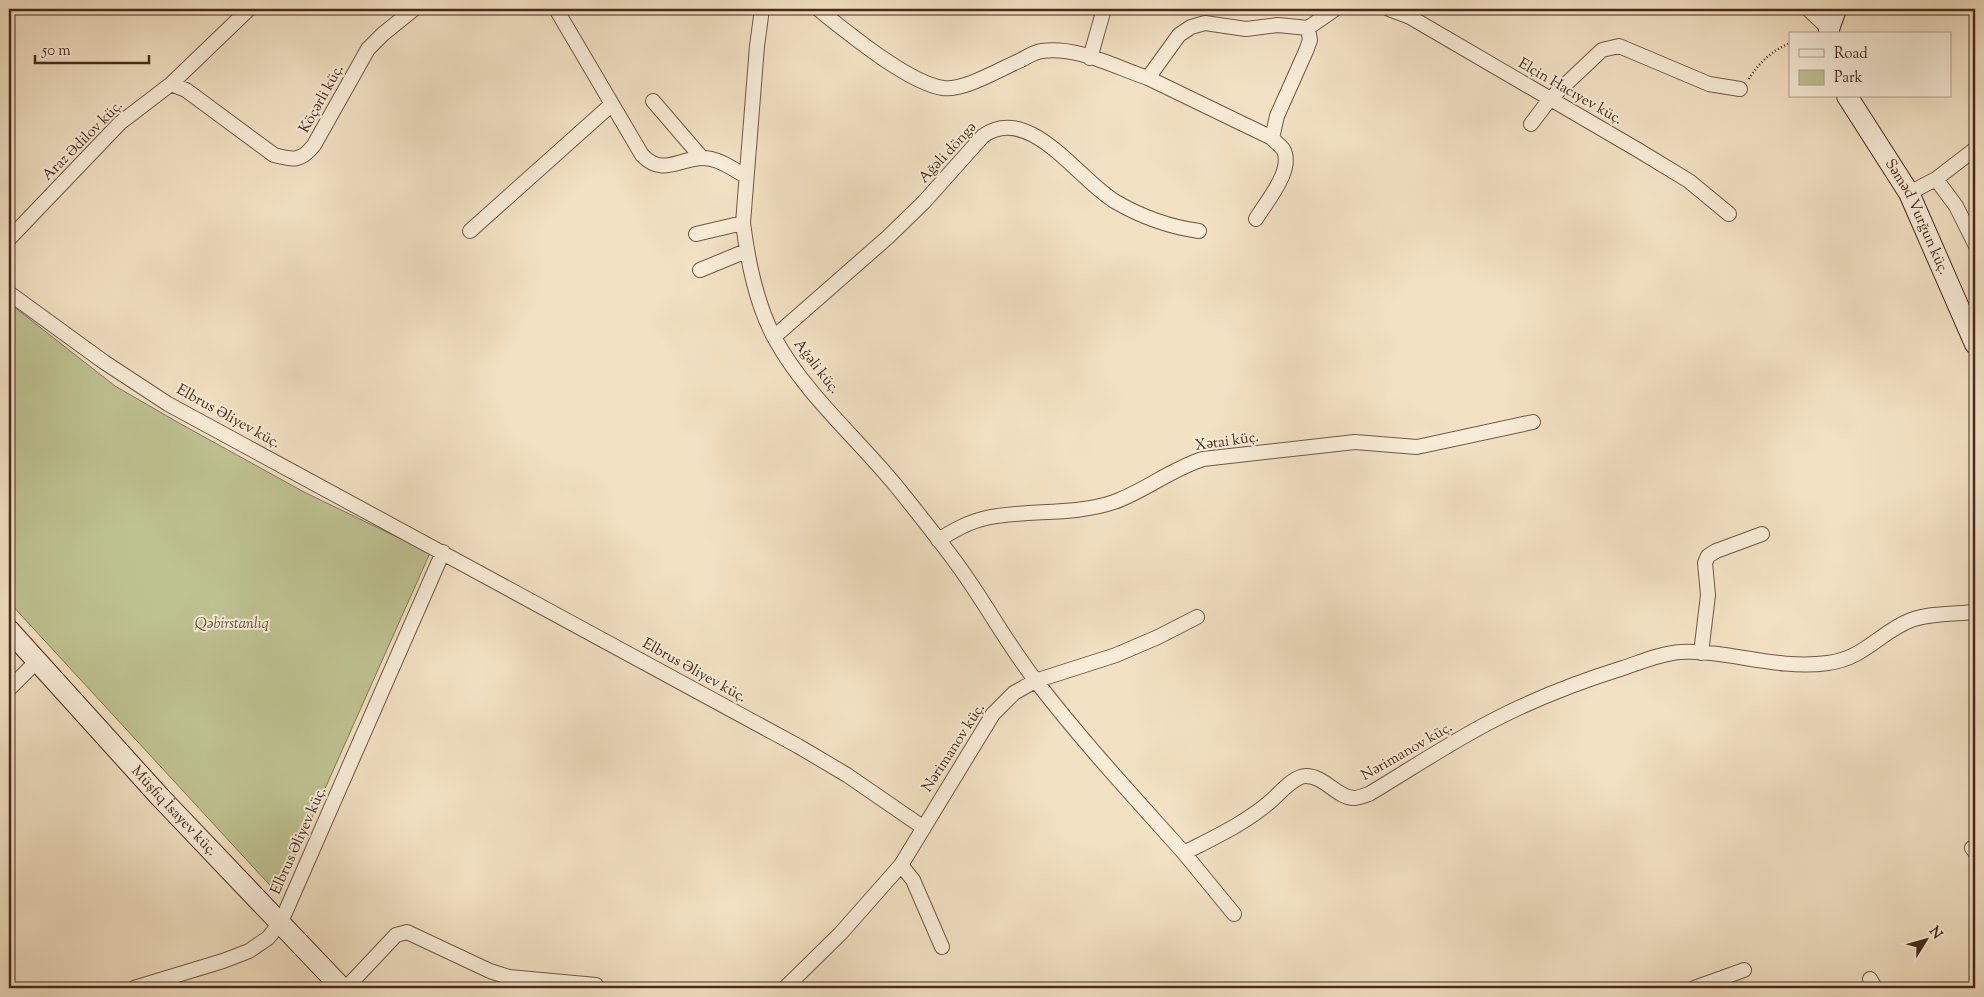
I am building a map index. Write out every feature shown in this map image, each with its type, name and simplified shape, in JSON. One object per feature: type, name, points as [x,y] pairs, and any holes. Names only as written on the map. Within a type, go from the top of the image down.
[{"type":"street","name":"Araz Ədilov küç.","points":[[9,240],[120,123],[171,84],[249,9]]},
{"type":"street","name":"Köçərli küç.","points":[[171,84],[186,90],[274,155],[291,160],[306,156],[314,146],[368,49],[414,9]]},
{"type":"street","points":[[556,9],[642,155],[650,163],[661,167],[702,158],[716,159],[746,176]]},
{"type":"street","name":"Ağəli küç.","points":[[762,9],[757,46],[743,223],[746,251],[758,296],[774,338],[809,388],[873,458],[957,564],[1035,681]]},
{"type":"street","points":[[818,9],[903,71],[928,84],[943,88],[958,88],[1039,51],[1059,50],[1090,58],[1148,78],[1272,138],[1283,150],[1286,160],[1284,173],[1256,219]]},
{"type":"street","points":[[1090,58],[1104,9]]},
{"type":"street","points":[[1148,78],[1179,35],[1191,27],[1205,23],[1246,29],[1278,25],[1308,28],[1335,9]]},
{"type":"street","name":"Elçin Hacıyev küç.","points":[[1389,9],[1413,13],[1550,99],[1689,182],[1729,214]]},
{"type":"street","points":[[1808,9],[1829,31],[1836,9]]},
{"type":"street","points":[[1272,138],[1277,116],[1310,40],[1308,28]]},
{"type":"street","points":[[1531,124],[1550,99],[1602,50],[1619,46],[1710,84],[1740,89]]},
{"type":"street","name":"Səməd Vurğun küç.","points":[[1848,98],[1909,193],[1975,344]]},
{"type":"street","points":[[652,101],[702,158]]},
{"type":"street","points":[[470,231],[612,104]]},
{"type":"street","name":"Ağəli döngə","points":[[774,338],[888,238],[924,202],[983,136],[990,131],[1007,127],[1022,130],[1046,143],[1075,166],[1096,188],[1115,202],[1138,214],[1178,228],[1199,231]]},
{"type":"street","points":[[1909,193],[1936,179],[1975,149]]},
{"type":"street","points":[[1936,179],[1956,206],[1975,244]]},
{"type":"street","points":[[696,234],[743,223]]},
{"type":"street","points":[[700,270],[746,251]]},
{"type":"street","name":"Elbrus Əliyev küç.","points":[[9,293],[104,362],[168,404],[798,746],[848,775],[924,828]]},
{"type":"street","name":"Xətai küç.","points":[[938,540],[961,526],[985,518],[1012,514],[1088,509],[1114,502],[1188,464],[1203,459],[1354,442],[1417,448],[1533,422]]},
{"type":"street","points":[[1701,653],[1708,595],[1705,563],[1708,556],[1716,551],[1762,534]]},
{"type":"street","name":"Elbrus Əliyev küç.","points":[[134,988],[224,961],[249,951],[268,938],[281,922],[443,552]]},
{"type":"street","name":"Nərimanov küç.","points":[[1184,853],[1237,826],[1262,809],[1298,778],[1307,776],[1319,780],[1347,797],[1356,798],[1369,794],[1489,722],[1532,702],[1607,672],[1680,652],[1701,653],[1769,663],[1801,665],[1829,663],[1853,657],[1912,620],[1975,612]]},
{"type":"street","name":"Nərimanov küç.","points":[[785,988],[841,933],[901,866],[993,714],[1014,693],[1035,681],[1116,655],[1158,637],[1197,617]]},
{"type":"street","name":"Müşfiq İsayev küç.","points":[[9,630],[160,797],[344,988]]},
{"type":"street","points":[[9,689],[37,662]]},
{"type":"street","points":[[1035,681],[1123,785],[1184,853],[1234,914]]},
{"type":"street","points":[[901,866],[913,880],[942,947]]},
{"type":"street","points":[[344,988],[396,935],[407,932],[490,971],[509,977],[596,985]]},
{"type":"street","points":[[1694,988],[1744,970]]},
{"type":"path","points":[[1740,89],[1747,82],[1754,69],[1789,44]]},
{"type":"green space","name":"Qəbirstanlıq","points":[[9,303],[115,386],[304,492],[430,553],[278,894],[9,602]]}]
